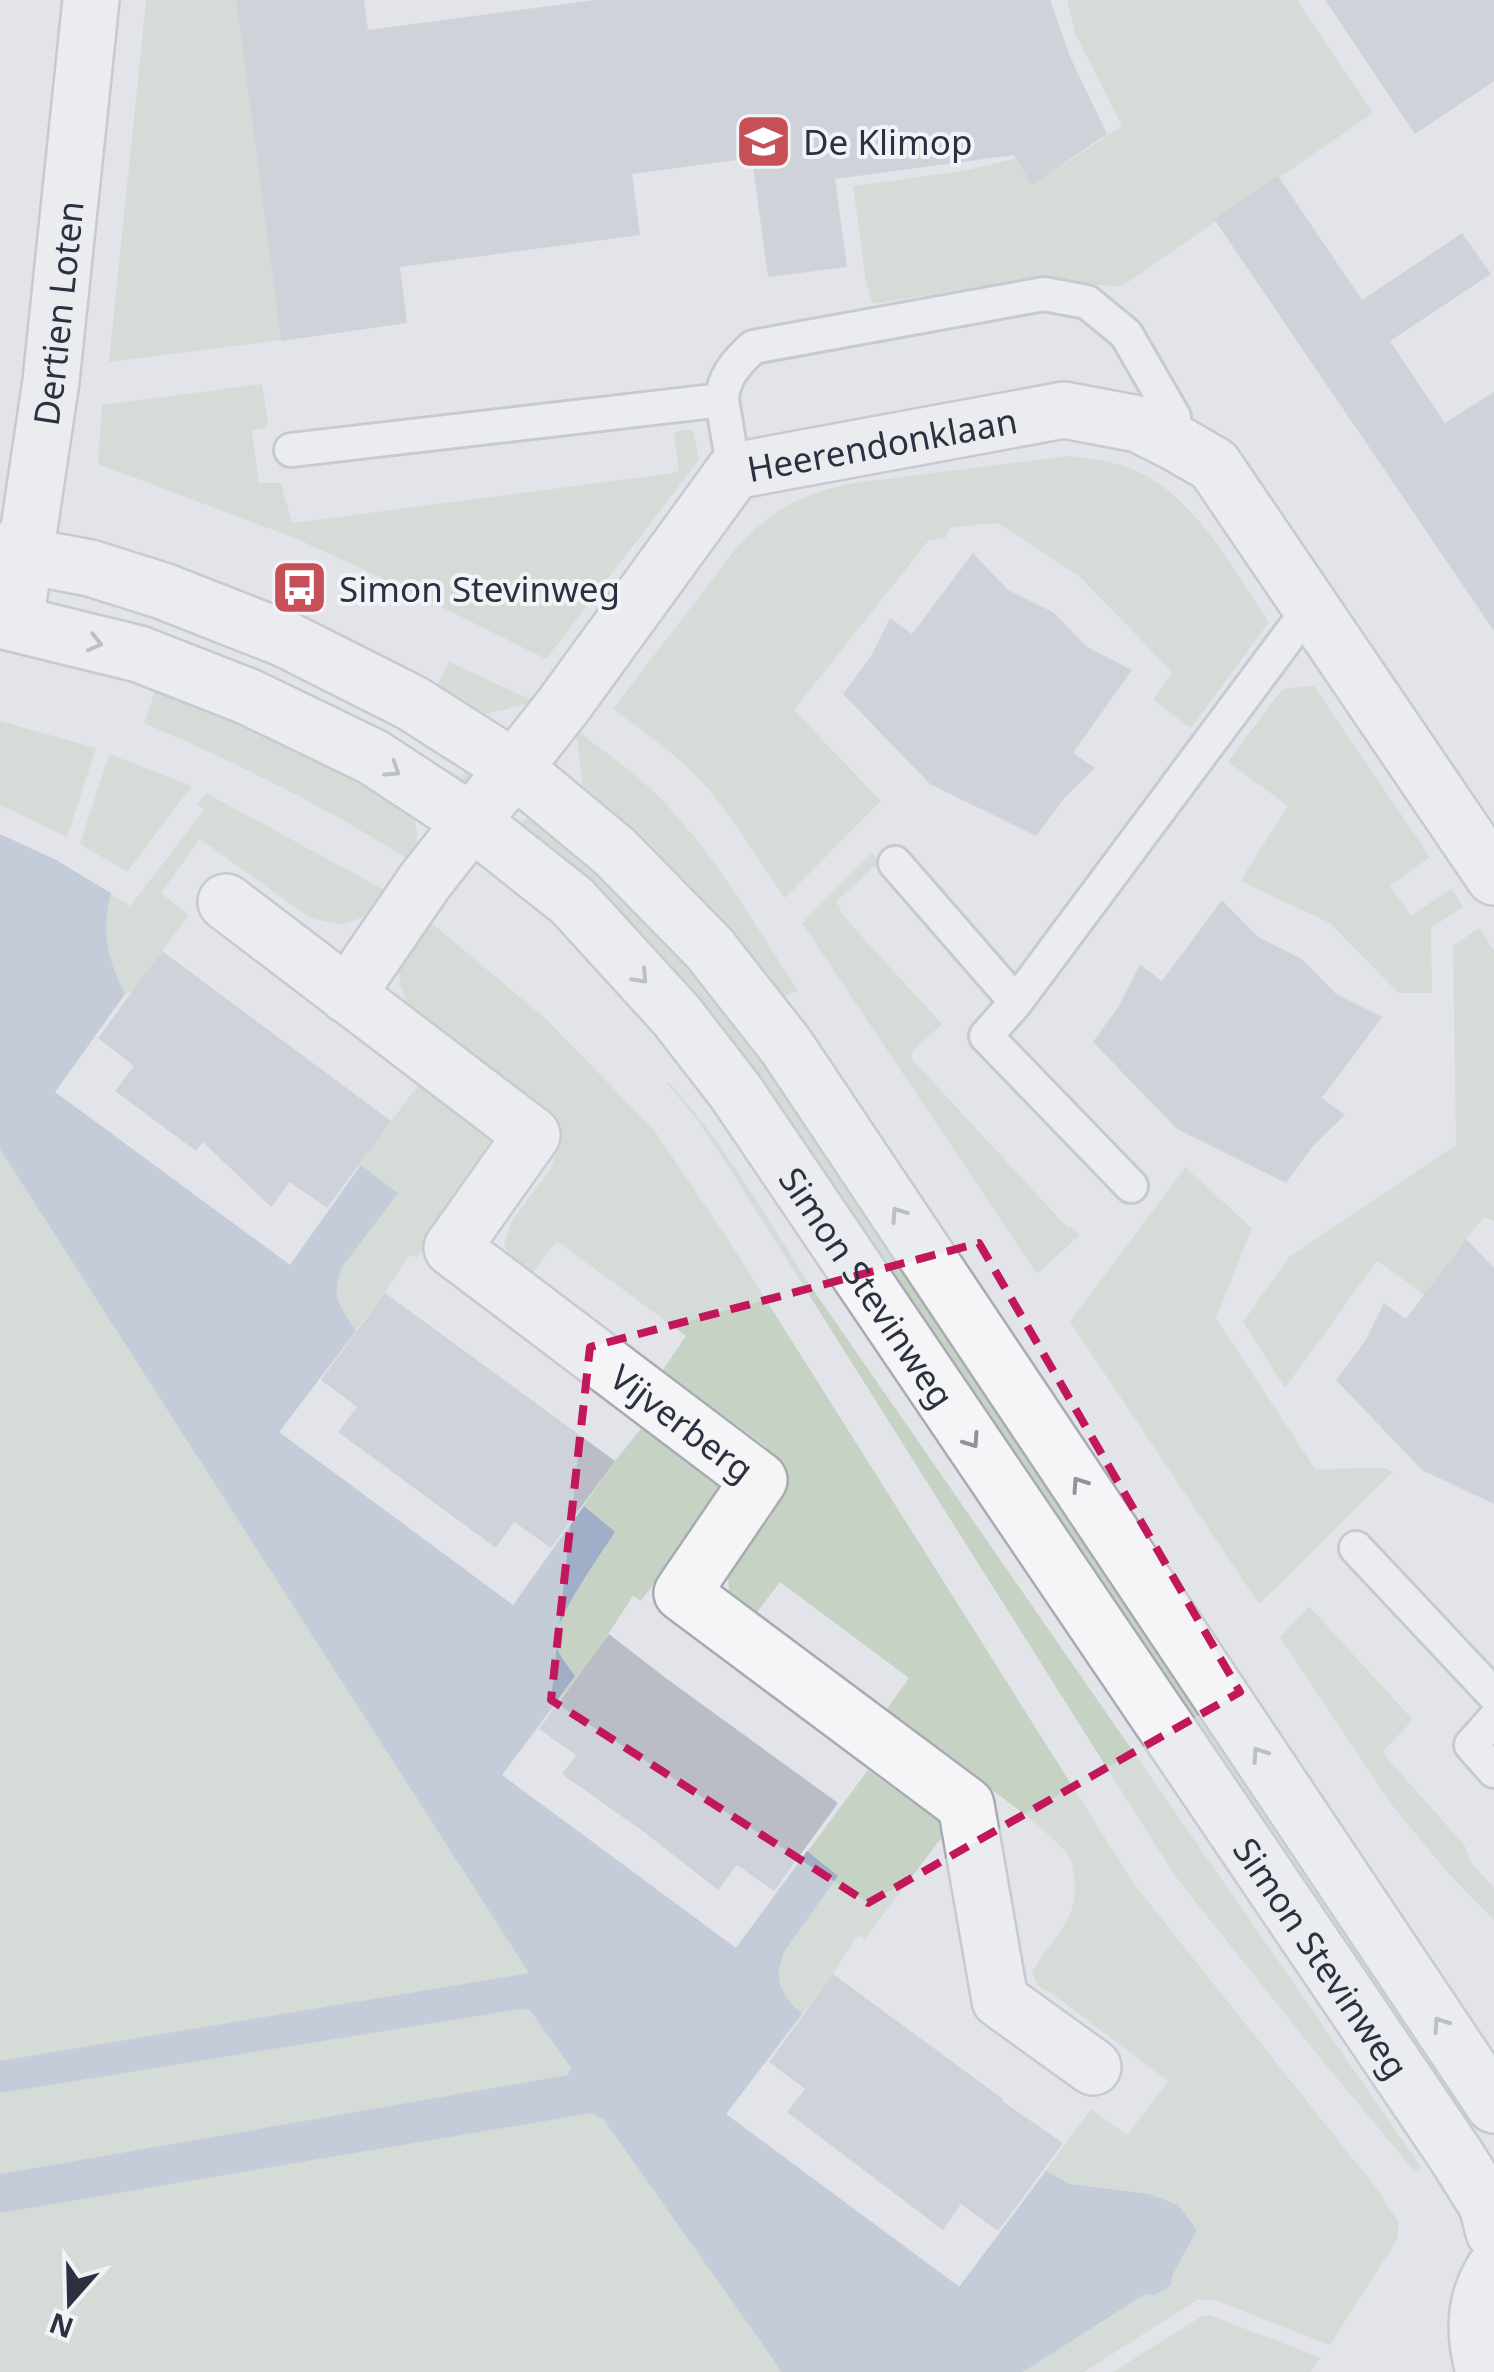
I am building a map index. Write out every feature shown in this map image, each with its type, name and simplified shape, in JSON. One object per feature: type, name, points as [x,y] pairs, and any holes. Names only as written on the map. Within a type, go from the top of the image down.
[{"type":"street","name":"Dertien Loten","points":[[7,621],[13,553],[51,381],[91,0]]},
{"type":"street","name":"Heerendonklaan","points":[[472,822],[734,471],[1064,410],[1138,424],[1214,464],[1494,877]]},
{"type":"street","name":"Simon Stevinweg","points":[[13,553],[90,568],[145,586],[285,639],[412,702],[514,768],[629,866],[709,948],[786,1046],[1494,2106]]},
{"type":"street","name":"Simon Stevinweg","points":[[7,621],[139,654],[249,697],[372,757],[472,822],[572,902],[676,1015],[735,1091],[1457,2157],[1487,2205],[1494,2232]]},
{"type":"street","points":[[347,995],[472,822]]},
{"type":"street","name":"Vijverberg","points":[[226,902],[532,1135],[452,1248],[759,1480],[682,1593],[966,1805],[1000,2000],[1093,2067]]},
{"type":"street","points":[[1470,2359],[1477,2314],[1494,2269]]},
{"type":"lane","points":[[734,471],[723,386],[734,365],[753,347],[1044,294],[1087,302],[1126,334],[1174,418],[1176,443]]},
{"type":"lane","points":[[290,450],[722,400]]},
{"type":"lane","points":[[1131,1186],[986,1036],[1016,1002],[1311,606]]},
{"type":"lane","points":[[895,863],[1016,1002]]},
{"type":"lane","points":[[1356,1548],[1494,1695]]},
{"type":"lane","points":[[1494,1719],[1471,1745],[1494,1771]]},
{"type":"highlighted area","points":[[979,1243],[1240,1692],[868,1903],[551,1700],[590,1347]]},
{"type":"green space","points":[[146,0],[236,0],[281,340],[109,362]]},
{"type":"green space","points":[[1067,0],[1297,0],[1373,113],[1121,287],[1030,279],[872,304],[853,186],[963,171],[1027,156],[1047,175],[1122,126],[1075,33]]},
{"type":"green space","points":[[262,384],[268,423],[252,433],[259,483],[281,483],[292,523],[674,473],[679,470],[674,435],[679,430],[693,430],[699,460],[546,659],[297,539],[98,464],[102,405]]},
{"type":"green space","points":[[1069,456],[1137,471],[1178,499],[1212,537],[1269,622],[1191,728],[1153,700],[1172,672],[1080,577],[998,523],[952,527],[945,538],[929,540],[794,710],[881,801],[785,898],[705,786],[673,755],[613,709],[734,551],[761,524],[787,506],[853,483]]},
{"type":"green space","points":[[178,619],[263,651],[475,767],[477,779],[463,787],[172,638],[336,705],[462,778],[465,772],[379,717],[337,696],[255,658],[176,628]]},
{"type":"green space","points":[[449,662],[536,702],[481,715],[434,692]]},
{"type":"green space","points":[[158,683],[232,713],[408,805],[417,833],[411,861],[280,787],[144,723]]},
{"type":"green space","points":[[1314,686],[1430,857],[1390,886],[1411,916],[1452,888],[1463,907],[1431,928],[1432,993],[1398,993],[1330,923],[1240,881],[1288,806],[1228,762],[1280,692]]},
{"type":"green space","points":[[0,721],[96,748],[67,837],[0,805]]},
{"type":"green space","points":[[576,730],[639,779],[679,819],[733,891],[798,991],[776,999],[578,795],[583,789]]},
{"type":"green space","points":[[109,754],[192,786],[127,872],[80,844]]},
{"type":"green space","points":[[206,793],[388,892],[369,915],[342,925],[310,918],[200,839],[161,893],[189,915],[133,991],[125,994],[55,1092],[290,1265],[419,1084],[491,1139],[492,1155],[417,1258],[409,1255],[385,1293],[279,1432],[513,1605],[644,1425],[719,1482],[718,1494],[641,1601],[633,1596],[599,1648],[502,1775],[736,1948],[868,1770],[941,1823],[942,1837],[865,1939],[858,1935],[833,1974],[726,2114],[960,2287],[1091,2109],[1127,2135],[1168,2081],[1038,1986],[1032,1973],[1073,1904],[1071,1861],[1016,1808],[884,1713],[909,1678],[780,1582],[754,1616],[730,1600],[728,1578],[772,1515],[781,1492],[778,1470],[765,1446],[662,1371],[686,1336],[557,1241],[531,1275],[511,1260],[504,1244],[512,1220],[551,1169],[557,1148],[554,1127],[535,1102],[416,1015],[401,987],[400,965],[427,919],[548,1021],[654,1130],[729,1241],[1134,1884],[1377,2189],[1399,2223],[1397,2240],[1330,2345],[1212,2299],[1197,2300],[1084,2372],[1023,2372],[1131,2302],[996,2372],[0,2372],[0,834],[56,860],[130,906],[204,810],[197,804]]},
{"type":"green space","points":[[535,816],[590,859],[751,1034],[1464,2095],[1444,2107],[518,830],[524,820]]},
{"type":"green space","points":[[872,853],[879,862],[836,902],[854,928],[942,1024],[912,1052],[912,1059],[1067,1227],[1080,1235],[1037,1274],[802,923]]},
{"type":"green space","points":[[1479,928],[1494,951],[1494,1221],[1484,1217],[1426,1296],[1377,1261],[1285,1388],[1243,1322],[1289,1257],[1456,1145],[1453,946]]},
{"type":"green space","points":[[669,1082],[725,1153],[807,1281],[1421,2167],[1415,2172],[1175,1876],[719,1152]]},
{"type":"green space","points":[[1185,1167],[1252,1228],[1216,1318],[1315,1469],[1386,1468],[1393,1472],[1259,1604],[1070,1322]]},
{"type":"green space","points":[[1309,1606],[1413,1720],[1382,1752],[1465,1846],[1471,1863],[1494,1888],[1494,1920],[1448,1873],[1391,1804],[1280,1637]]},
{"type":"green space","points":[[1210,2315],[1321,2358],[1310,2372],[1113,2372],[1202,2316]]},
{"type":"water","points":[[0,834],[56,860],[111,893],[106,920],[108,945],[125,994],[55,1092],[290,1265],[361,1165],[398,1193],[338,1277],[338,1301],[356,1331],[279,1432],[513,1605],[584,1506],[615,1532],[579,1587],[557,1632],[558,1651],[575,1676],[502,1775],[736,1948],[807,1851],[838,1876],[784,1952],[781,1962],[781,1986],[802,2014],[726,2114],[959,2287],[1046,2171],[1070,2184],[1149,2194],[1178,2205],[1197,2230],[1171,2285],[1155,2295],[1145,2294],[1023,2372],[782,2372],[604,2120],[592,2113],[0,2213],[0,2174],[568,2075],[571,2068],[530,2010],[521,2009],[0,2093],[0,2061],[529,1973],[0,1149]]},
{"type":"building","points":[[236,0],[364,0],[368,30],[595,0],[1050,0],[1071,59],[1107,134],[1032,185],[1014,155],[835,179],[847,267],[768,277],[752,158],[632,174],[640,235],[400,267],[407,323],[281,341]]},
{"type":"building","points":[[1325,0],[1494,0],[1494,81],[1415,134]]},
{"type":"building","points":[[1278,176],[1362,300],[1462,233],[1491,274],[1390,341],[1445,423],[1494,392],[1494,631],[1214,219]]},
{"type":"building","points":[[973,553],[1008,590],[1053,612],[1087,647],[1132,670],[1073,753],[1095,768],[1065,797],[1036,836],[930,784],[843,694],[871,656],[890,618],[912,634]]},
{"type":"building","points":[[1222,900],[1258,937],[1302,959],[1336,994],[1382,1017],[1322,1098],[1345,1115],[1313,1146],[1286,1183],[1177,1129],[1093,1042],[1118,1007],[1140,965],[1162,981]]},
{"type":"building","points":[[162,951],[391,1121],[327,1208],[290,1182],[271,1207],[203,1142],[196,1151],[115,1091],[134,1066],[98,1038]]},
{"type":"building","points":[[1466,1239],[1494,1268],[1494,1504],[1422,1470],[1336,1380],[1366,1340],[1384,1303],[1406,1319]]},
{"type":"building","points":[[385,1293],[615,1461],[551,1548],[514,1522],[496,1548],[338,1432],[357,1407],[321,1380]]},
{"type":"building","points":[[609,1634],[838,1803],[774,1891],[737,1865],[718,1890],[562,1774],[576,1755],[539,1729]]},
{"type":"building","points":[[833,1974],[1063,2143],[998,2231],[961,2204],[943,2230],[787,2112],[805,2089],[769,2062]]},
{"type":"place","name":"De Klimop","points":[[764,141]]},
{"type":"place","name":"Simon Stevinweg","points":[[300,588]]}]
